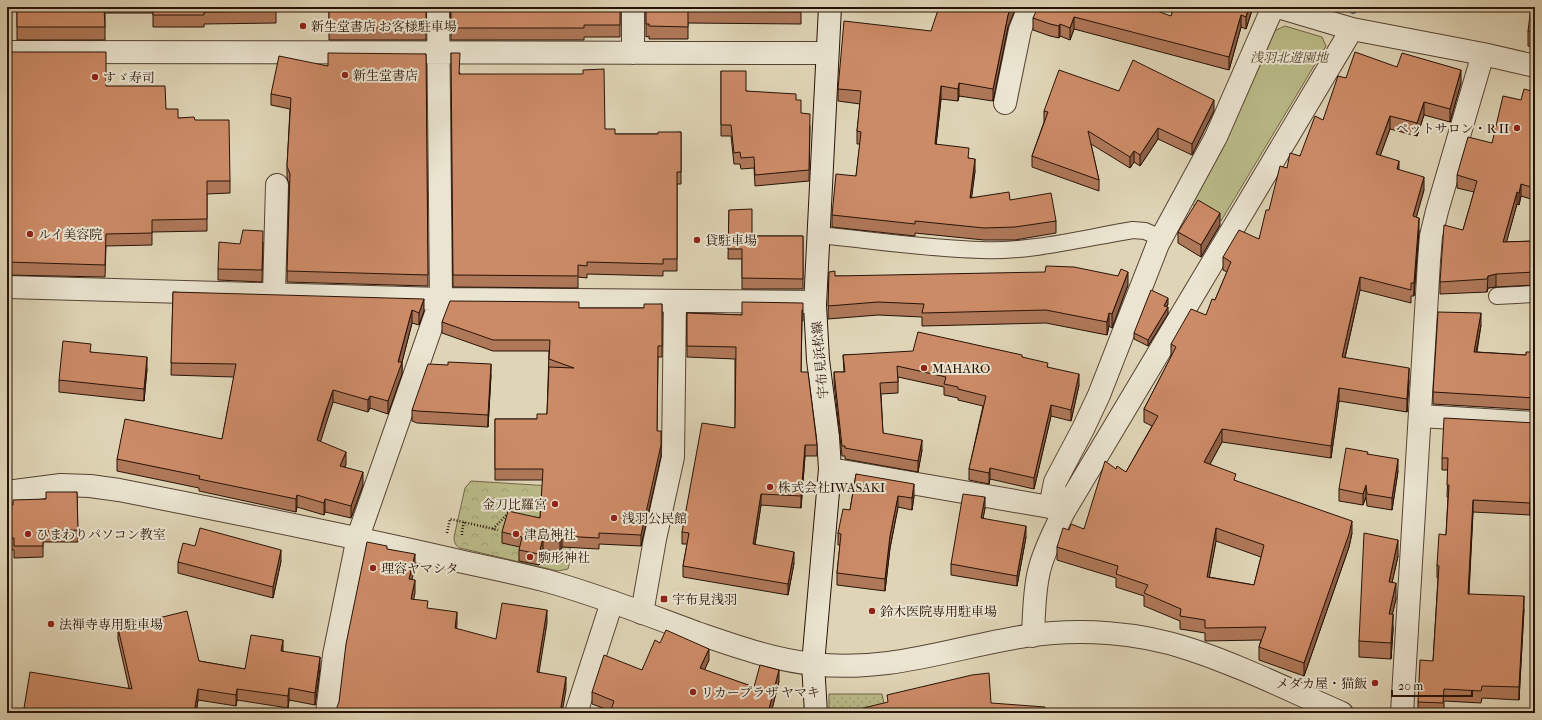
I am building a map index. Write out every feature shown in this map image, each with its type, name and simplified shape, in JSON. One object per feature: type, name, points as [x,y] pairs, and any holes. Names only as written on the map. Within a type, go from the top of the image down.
[{"type":"street","points":[[327,713],[334,655],[358,537],[441,299],[438,7]]},
{"type":"street","points":[[633,7],[633,53]]},
{"type":"street","name":"宇布見浜松線","points":[[816,713],[813,664],[830,471],[818,360],[815,302],[830,7]]},
{"type":"street","points":[[1005,103],[1020,30],[1029,7]]},
{"type":"street","points":[[1033,636],[1035,599],[1039,570],[1056,510],[1055,482],[1099,395],[1161,238],[1216,137],[1274,7]]},
{"type":"street","points":[[1278,7],[1352,29],[1483,54],[1535,66]]},
{"type":"street","points":[[1056,510],[1352,29]]},
{"type":"street","points":[[7,52],[827,53]]},
{"type":"street","points":[[1402,713],[1428,261],[1431,236],[1483,54]]},
{"type":"street","points":[[274,294],[278,185]]},
{"type":"street","points":[[7,287],[441,299],[815,302]]},
{"type":"street","points":[[642,613],[655,540],[673,457],[675,301]]},
{"type":"street","points":[[1420,416],[1535,423]]},
{"type":"street","points":[[830,471],[842,471],[1056,510]]},
{"type":"street","points":[[7,492],[61,486],[90,486],[358,537],[545,581],[612,602],[749,650],[813,664],[878,664],[910,661],[996,642],[1060,633],[1123,635],[1155,640],[1186,648],[1217,659],[1342,713]]},
{"type":"street","points":[[576,713],[612,602]]},
{"type":"lane","points":[[818,234],[983,250],[1014,249],[1044,245],[1133,230],[1146,231],[1161,238]]},
{"type":"lane","points":[[1497,296],[1535,294]]},
{"type":"path","points":[[493,529],[518,503],[539,503]]},
{"type":"path","points":[[441,556],[450,519],[498,530]]},
{"type":"green space","name":"浅羽北遊園地","points":[[1285,26],[1322,37],[1326,46],[1221,221],[1190,203],[1272,32]]},
{"type":"green space","points":[[471,481],[567,487],[574,496],[568,569],[558,571],[460,548],[457,546],[454,537],[465,488]]},
{"type":"green space","points":[[829,694],[882,694],[886,713],[829,713]]},
{"type":"building","points":[[17,7],[104,7],[105,27],[17,27]]},
{"type":"building","points":[[153,7],[276,7],[276,11],[204,12],[204,15],[153,15]]},
{"type":"building","points":[[329,7],[426,7],[426,28],[329,28]]},
{"type":"building","points":[[451,7],[620,7],[620,25],[584,25],[584,28],[451,28]]},
{"type":"building","points":[[646,7],[801,7],[801,12],[688,11],[688,27],[649,26],[649,24],[646,24]]},
{"type":"building","points":[[939,7],[1011,7],[1008,15],[993,89],[959,83],[958,89],[941,86],[935,144],[969,148],[968,158],[975,159],[970,198],[1009,192],[1010,200],[1051,193],[1056,221],[1015,227],[984,228],[915,221],[915,224],[832,215],[836,174],[856,176],[861,132],[857,131],[861,91],[838,89],[844,21],[931,31]]},
{"type":"building","points":[[1038,7],[1146,7],[1171,16],[1174,7],[1249,7],[1246,17],[1241,15],[1229,57],[1074,17],[1070,28],[1060,24],[1059,26],[1050,24],[1033,18]]},
{"type":"building","points":[[1531,7],[1535,7],[1535,32],[1528,31]]},
{"type":"building","points":[[7,52],[106,52],[106,86],[165,86],[166,109],[178,109],[178,118],[194,117],[195,120],[229,120],[230,181],[207,181],[207,219],[152,220],[152,233],[106,234],[105,265],[7,262]]},
{"type":"building","points":[[1355,52],[1397,67],[1402,53],[1461,70],[1450,109],[1424,102],[1417,123],[1390,116],[1376,154],[1399,161],[1397,169],[1424,177],[1413,216],[1419,218],[1414,283],[1411,283],[1411,290],[1360,277],[1342,357],[1409,368],[1407,399],[1339,388],[1331,446],[1222,429],[1204,462],[1236,474],[1234,480],[1352,521],[1349,534],[1304,663],[1259,647],[1266,627],[1205,628],[1205,620],[1180,616],[1181,609],[1144,593],[1148,585],[1116,574],[1118,566],[1057,547],[1063,528],[1069,530],[1071,524],[1084,529],[1105,461],[1116,469],[1117,466],[1126,472],[1158,416],[1144,409],[1176,347],[1171,344],[1191,309],[1206,315],[1212,299],[1215,300],[1231,262],[1223,257],[1239,230],[1259,239],[1266,210],[1269,210],[1280,166],[1287,168],[1290,153],[1300,156],[1315,116],[1323,120],[1338,76],[1346,78]],"holes":[[[1216,528],[1264,545],[1254,585],[1207,577]]]},
{"type":"building","points":[[328,53],[426,54],[428,275],[287,271],[290,174],[287,166],[291,98],[271,94],[279,56],[328,66]]},
{"type":"building","points":[[451,53],[460,53],[459,74],[583,74],[583,70],[604,69],[605,129],[615,129],[615,134],[658,134],[658,132],[681,132],[681,172],[677,172],[677,259],[663,259],[663,264],[587,262],[587,266],[578,265],[578,276],[453,275]]},
{"type":"building","points":[[1133,60],[1214,100],[1192,144],[1158,128],[1140,155],[1134,151],[1130,157],[1088,131],[1099,180],[1032,156],[1048,112],[1044,111],[1059,70],[1119,91]]},
{"type":"building","points":[[721,71],[746,71],[746,91],[796,94],[796,100],[801,100],[801,113],[810,114],[809,170],[755,175],[754,157],[741,158],[740,152],[734,153],[731,125],[721,125]]},
{"type":"building","points":[[1524,89],[1535,92],[1535,186],[1534,188],[1521,184],[1519,193],[1517,192],[1503,242],[1535,241],[1535,272],[1496,274],[1488,276],[1487,279],[1440,282],[1444,225],[1463,230],[1477,181],[1457,175],[1468,137],[1492,143],[1503,96],[1521,100]]},
{"type":"building","points":[[1198,200],[1220,213],[1201,245],[1178,232]]},
{"type":"building","points":[[752,209],[752,236],[803,236],[803,279],[742,278],[742,249],[728,249],[729,210]]},
{"type":"building","points":[[243,230],[263,231],[262,270],[218,269],[219,242],[240,244]]},
{"type":"building","points":[[1046,266],[1074,267],[1118,276],[1121,269],[1128,272],[1112,314],[1109,313],[1107,322],[1046,310],[922,313],[924,304],[878,302],[828,306],[829,272],[835,271],[835,276],[1045,272]]},
{"type":"building","points":[[1151,290],[1168,298],[1164,306],[1168,307],[1148,340],[1134,333]]},
{"type":"building","points":[[173,292],[424,299],[419,313],[412,310],[398,362],[402,362],[388,401],[370,396],[368,400],[333,390],[317,440],[346,452],[340,466],[363,472],[351,506],[325,499],[324,503],[297,495],[296,499],[199,479],[200,476],[117,459],[125,419],[222,439],[236,364],[171,363]]},
{"type":"building","points":[[450,301],[579,302],[579,308],[644,308],[644,304],[662,304],[662,346],[658,346],[657,431],[661,431],[661,445],[641,535],[599,533],[599,538],[562,536],[560,542],[543,538],[539,554],[519,550],[522,537],[502,532],[508,511],[540,518],[543,469],[495,469],[495,419],[537,419],[537,414],[547,414],[549,367],[574,368],[549,359],[550,340],[493,340],[442,322]]},
{"type":"building","points":[[742,302],[803,303],[801,372],[808,372],[817,445],[805,445],[801,496],[761,494],[753,544],[794,552],[788,584],[683,566],[689,533],[682,532],[702,423],[735,428],[736,347],[687,346],[687,313],[742,315]]},
{"type":"building","points":[[1438,312],[1481,313],[1474,352],[1526,355],[1526,352],[1535,352],[1535,398],[1433,392]]},
{"type":"building","points":[[918,332],[1022,355],[1022,357],[1048,363],[1047,367],[1079,374],[1071,410],[1051,405],[1034,478],[990,468],[989,473],[969,469],[986,396],[944,384],[946,377],[897,366],[898,382],[880,383],[883,433],[922,440],[918,461],[845,448],[845,446],[842,446],[834,372],[845,372],[843,355],[913,351]]},
{"type":"building","points":[[63,341],[91,344],[90,352],[147,357],[144,389],[59,380]]},
{"type":"building","points":[[448,362],[491,364],[488,415],[412,410],[428,364],[448,365]]},
{"type":"building","points":[[1444,418],[1535,423],[1535,455],[1533,455],[1530,503],[1473,500],[1468,594],[1524,596],[1519,687],[1482,686],[1481,691],[1444,689],[1443,703],[1418,702],[1420,660],[1433,661],[1439,566],[1437,565],[1439,534],[1446,535],[1449,485],[1447,485],[1448,458],[1442,458]]},
{"type":"building","points":[[1346,448],[1368,452],[1367,454],[1398,459],[1392,498],[1367,494],[1366,485],[1363,494],[1339,489]]},
{"type":"building","points":[[856,474],[914,484],[912,498],[898,496],[890,536],[885,579],[837,573],[841,534],[838,533],[843,509],[850,510]]},
{"type":"building","points":[[46,492],[77,492],[78,530],[43,531],[43,546],[14,546],[14,538],[7,539],[7,505],[13,505],[13,500],[46,499]]},
{"type":"building","points":[[963,494],[985,497],[981,518],[1026,526],[1017,576],[951,564]]},
{"type":"building","points":[[200,528],[281,550],[273,587],[178,562],[183,543],[195,546]]},
{"type":"building","points":[[1364,533],[1398,540],[1389,582],[1396,583],[1389,614],[1393,614],[1391,643],[1359,641]]},
{"type":"building","points":[[367,542],[387,546],[387,549],[415,554],[409,579],[415,580],[411,599],[428,601],[427,608],[457,612],[455,628],[496,639],[502,603],[547,610],[537,672],[566,677],[560,713],[337,713],[346,644]]},
{"type":"building","points":[[187,611],[199,661],[245,669],[251,635],[283,640],[281,651],[320,657],[315,693],[289,688],[288,696],[237,689],[236,695],[198,689],[194,713],[95,713],[63,708],[62,713],[49,713],[24,708],[30,672],[132,689],[118,628]]},
{"type":"building","points":[[666,630],[709,649],[700,668],[754,687],[760,665],[779,670],[769,709],[796,709],[796,713],[610,713],[614,701],[592,692],[604,655],[642,670],[655,640],[660,643]]},
{"type":"building","points":[[989,673],[991,703],[1045,707],[1044,713],[843,713],[888,702],[887,695],[972,675]]},
{"type":"building","points":[[1318,711],[1318,713],[1301,713]]},
{"type":"place","name":"新生堂書店 お客様駐車場","points":[[303,26]]},
{"type":"place","name":"新生堂書店","points":[[345,75]]},
{"type":"place","name":"すゞ寿司","points":[[95,77]]},
{"type":"place","name":"ペットサロン・R II","points":[[1517,128]]},
{"type":"place","name":"ルイ美容院","points":[[30,234]]},
{"type":"place","name":"貸駐車場","points":[[697,240]]},
{"type":"place","name":"MAHARO","points":[[924,368]]},
{"type":"place","name":"株式会社IWASAKI","points":[[770,487]]},
{"type":"place","name":"金刀比羅宮","points":[[555,504]]},
{"type":"place","name":"浅羽公民館","points":[[614,518]]},
{"type":"place","name":"ひまわりパソコン教室","points":[[28,534]]},
{"type":"place","name":"津島神社","points":[[516,534]]},
{"type":"place","name":"駒形神社","points":[[530,557]]},
{"type":"place","name":"理容ヤマシタ","points":[[373,568]]},
{"type":"place","name":"宇布見浅羽","points":[[664,599]]},
{"type":"place","name":"鈴木医院専用駐車場","points":[[872,611]]},
{"type":"place","name":"法禅寺専用駐車場","points":[[51,624]]},
{"type":"place","name":"メダカ屋・猫飯","points":[[1375,683]]},
{"type":"place","name":"リカープラザ ヤマキ","points":[[693,692]]}]
